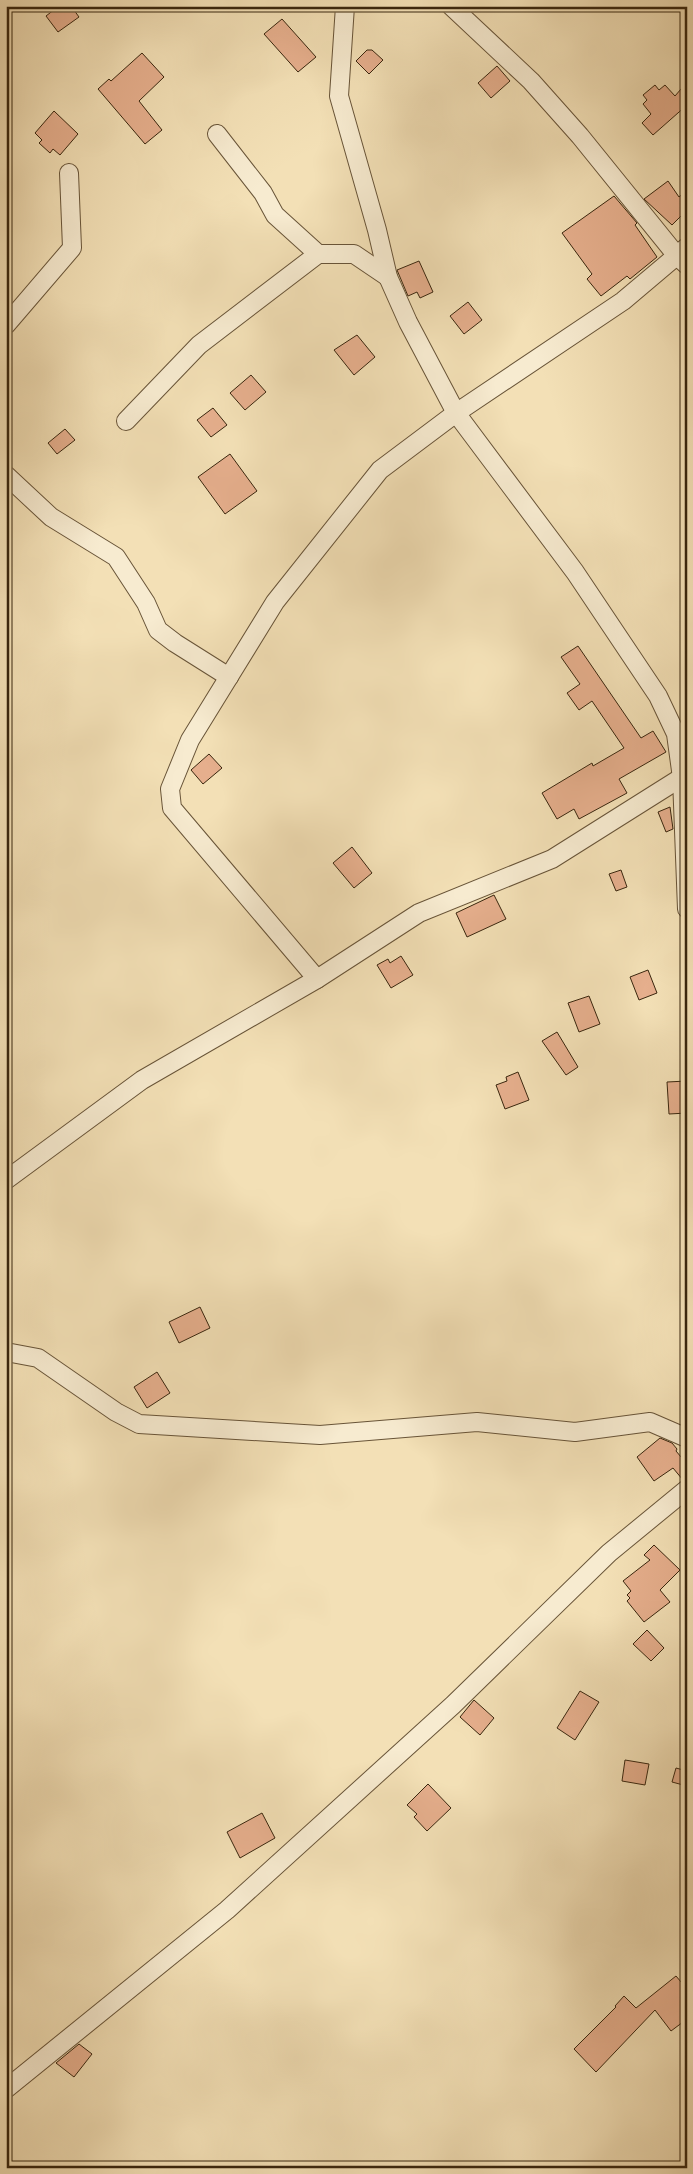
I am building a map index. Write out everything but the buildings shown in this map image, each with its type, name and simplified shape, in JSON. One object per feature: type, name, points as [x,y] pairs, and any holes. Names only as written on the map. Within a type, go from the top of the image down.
[{"type":"street","points":[[345,6],[339,96],[388,276],[408,322],[456,413],[575,572],[658,696],[676,734],[684,776],[687,909]]},
{"type":"street","points":[[317,979],[172,808],[170,789],[190,740],[275,602],[380,470],[456,413],[623,301],[684,256],[532,81],[451,6]]},
{"type":"street","points":[[217,134],[263,193],[275,215],[318,254]]},
{"type":"street","points":[[6,324],[72,248],[69,173]]},
{"type":"street","points":[[126,421],[199,345],[318,254],[354,254],[388,276]]},
{"type":"street","points":[[6,476],[51,518],[116,557],[146,603],[158,630],[175,643],[229,676]]},
{"type":"street","points":[[6,1180],[142,1080],[317,979],[419,913],[552,859],[684,776]]},
{"type":"street","points":[[6,1352],[38,1358],[116,1412],[139,1424],[320,1435],[477,1422],[575,1432],[650,1422],[687,1438]]},
{"type":"street","points":[[6,2089],[227,1910],[453,1705],[609,1553],[687,1489]]}]
